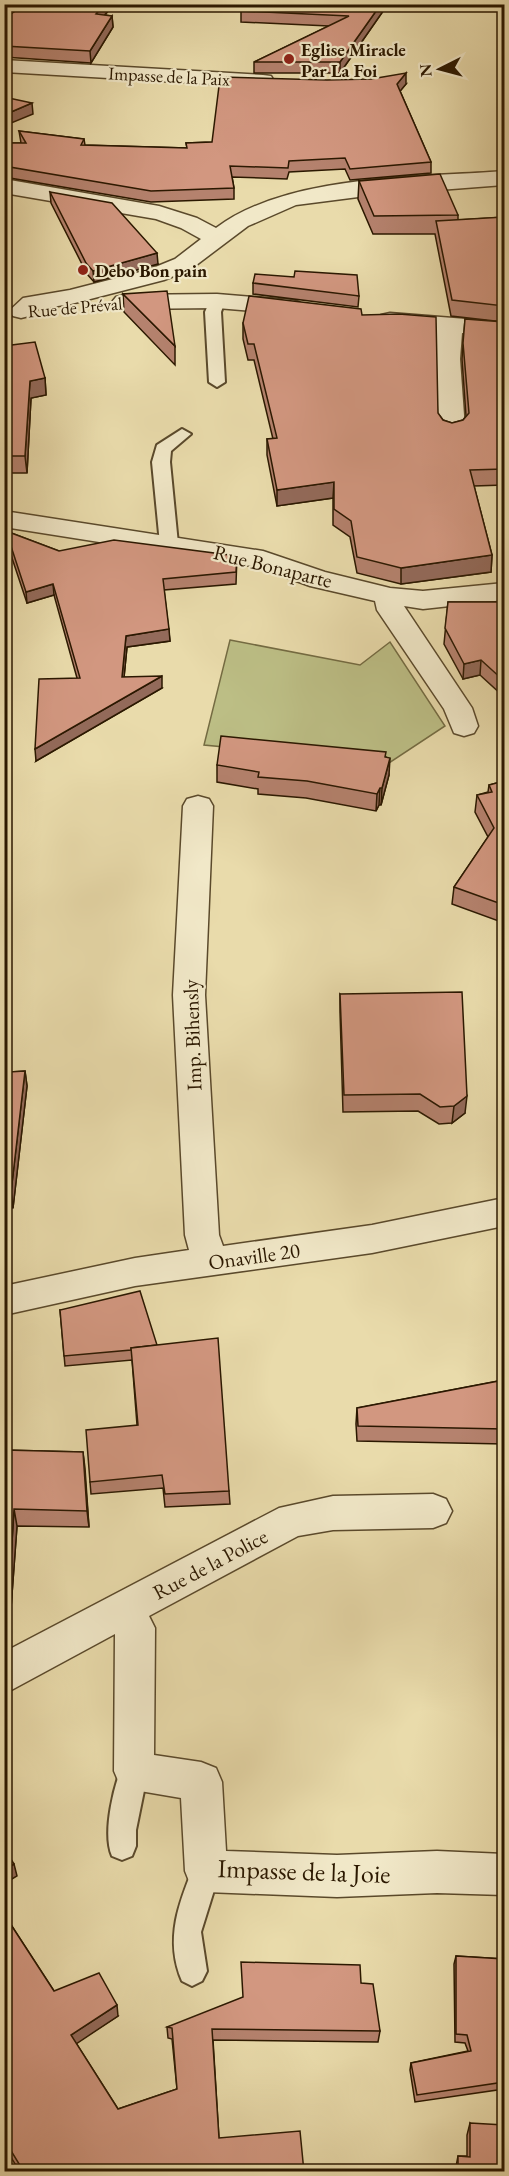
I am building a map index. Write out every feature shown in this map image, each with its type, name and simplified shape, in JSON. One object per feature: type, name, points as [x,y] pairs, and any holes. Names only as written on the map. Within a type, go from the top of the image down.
[{"type":"street","name":"Impasse de la Paix","points":[[4,66],[289,82]]},
{"type":"street","points":[[13,313],[31,303],[71,297],[156,275],[183,264],[240,221],[291,199],[374,188],[504,178]]},
{"type":"street","points":[[4,186],[98,203],[144,208],[206,231],[216,239]]},
{"type":"street","points":[[183,264],[179,275],[188,293],[208,301]]},
{"type":"street","points":[[156,275],[156,286],[160,296],[169,302]]},
{"type":"street","name":"Rue de Préval","points":[[13,313],[124,302],[208,301],[312,309]]},
{"type":"street","points":[[371,317],[450,322],[504,329]]},
{"type":"street","points":[[450,322],[448,359],[452,429]]},
{"type":"street","name":"Rue Bonaparte","points":[[4,519],[263,559],[320,579],[388,596],[423,600],[504,591]]},
{"type":"street","points":[[388,596],[391,610],[458,708],[464,726]]},
{"type":"street","name":"Imp. Bihensly","points":[[198,806],[189,994],[202,1235],[210,1262]]},
{"type":"street","name":"Onaville 20","points":[[4,1301],[135,1272],[372,1239],[504,1212]]},
{"type":"street","name":"Rue de la Police","points":[[4,1676],[22,1663],[244,1543],[292,1520],[333,1513],[433,1511]]},
{"type":"street","points":[[125,1609],[135,1628],[134,1771]]},
{"type":"street","name":"Impasse de la Joie","points":[[134,1771],[201,1782],[206,1871],[337,1876],[437,1872],[504,1875]]},
{"type":"lane","points":[[208,301],[213,312],[216,382]]},
{"type":"lane","points":[[169,544],[161,462],[163,449],[182,434]]},
{"type":"lane","points":[[122,1846],[122,1830],[134,1771]]},
{"type":"lane","points":[[192,1971],[186,1932],[206,1871]]},
{"type":"green space","points":[[230,640],[360,665],[390,642],[445,726],[389,763],[204,745]]},
{"type":"building","points":[[26,4],[104,4],[96,14],[112,16],[90,51],[4,46],[4,27],[11,14]]},
{"type":"building","points":[[242,4],[381,4],[340,62],[254,62],[349,16],[241,11]]},
{"type":"building","points":[[406,73],[397,84],[431,162],[350,169],[345,158],[289,161],[288,168],[230,166],[234,188],[151,191],[4,166],[4,143],[26,143],[19,131],[84,139],[81,145],[187,148],[186,143],[212,142],[220,78],[223,77],[327,80],[371,79]]},
{"type":"building","points":[[4,97],[32,103],[4,115]]},
{"type":"building","points":[[440,174],[458,215],[374,216],[359,181]]},
{"type":"building","points":[[50,192],[112,203],[157,253],[93,271],[86,263]]},
{"type":"building","points":[[504,217],[504,306],[452,300],[436,221]]},
{"type":"building","points":[[295,271],[357,275],[359,296],[253,283],[255,274],[294,277]]},
{"type":"building","points":[[167,291],[175,346],[123,294]]},
{"type":"building","points":[[249,296],[361,309],[362,315],[399,314],[436,317],[438,413],[443,420],[452,423],[463,420],[469,413],[463,343],[465,319],[504,322],[504,469],[470,470],[492,555],[401,568],[357,557],[351,521],[334,509],[334,482],[277,490],[267,439],[277,438],[254,344],[248,344],[243,323]]},
{"type":"building","points":[[35,342],[45,378],[30,381],[25,456],[4,456],[4,346]]},
{"type":"building","points":[[6,531],[59,551],[114,540],[237,556],[236,572],[163,579],[169,629],[126,636],[122,677],[162,676],[35,749],[39,679],[80,678],[53,584],[26,592]]},
{"type":"building","points":[[448,602],[504,602],[503,680],[481,660],[464,664],[445,628]]},
{"type":"building","points":[[221,736],[386,752],[385,757],[390,758],[382,788],[377,794],[307,781],[258,777],[259,772],[217,765]]},
{"type":"building","points":[[504,781],[504,905],[454,887],[494,828],[477,795],[492,792],[489,785]]},
{"type":"building","points":[[462,992],[467,1096],[454,1106],[440,1107],[420,1094],[344,1095],[340,994]]},
{"type":"building","points":[[4,1041],[8,1041],[9,1072],[25,1071],[11,1192],[4,1192]]},
{"type":"building","points":[[140,1291],[157,1345],[131,1348],[131,1350],[64,1356],[60,1310]]},
{"type":"building","points":[[218,1338],[229,1491],[165,1494],[162,1475],[90,1482],[86,1430],[138,1425],[131,1348]]},
{"type":"building","points":[[504,1380],[504,1429],[358,1426],[357,1408]]},
{"type":"building","points":[[4,1450],[83,1452],[87,1511],[14,1509],[9,1592],[4,1593]]},
{"type":"building","points":[[4,1848],[14,1864],[4,1870]]},
{"type":"building","points":[[4,1914],[54,1991],[99,1973],[117,2005],[71,2035],[118,2109],[177,2089],[172,2028],[167,2027],[243,1997],[241,1962],[360,1965],[361,1983],[373,1984],[380,2031],[212,2029],[219,2138],[300,2131],[304,2172],[24,2172],[5,2141],[7,2138],[4,2133]]},
{"type":"building","points":[[456,1956],[504,1959],[504,2082],[417,2095],[411,2063],[471,2051],[467,2035],[456,2034]]},
{"type":"building","points":[[470,2123],[504,2125],[504,2172],[458,2172],[458,2156],[470,2157]]},
{"type":"place","name":"Eglise Miracle Par La Foi","points":[[289,59]]},
{"type":"place","name":"Debo Bon pain","points":[[83,270]]}]
